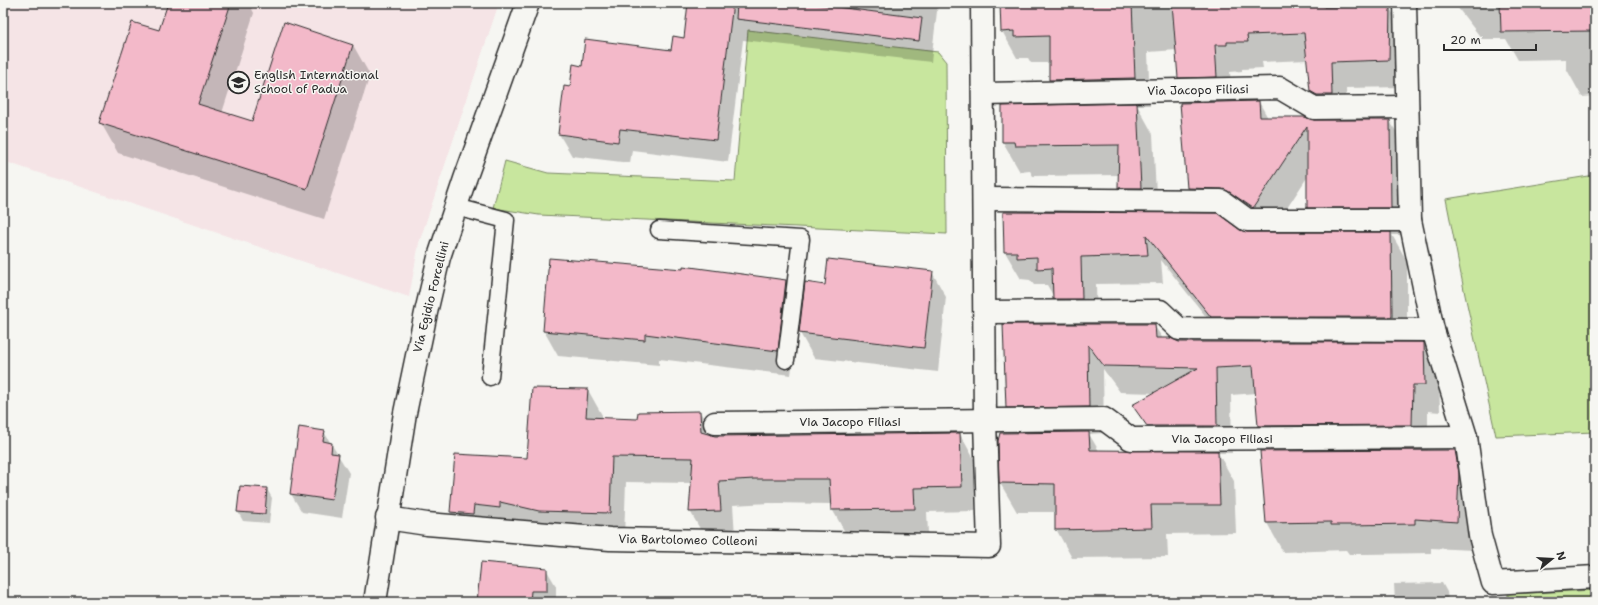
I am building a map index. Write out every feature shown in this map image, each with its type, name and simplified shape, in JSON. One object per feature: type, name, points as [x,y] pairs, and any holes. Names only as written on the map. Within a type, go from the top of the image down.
[{"type":"street","name":"Via Egidio Forcellini","points":[[375,602],[404,413],[439,257],[528,3]]},
{"type":"street","points":[[982,3],[984,94],[985,421]]},
{"type":"street","points":[[1405,3],[1406,107],[1410,220],[1433,330],[1466,437],[1484,553],[1493,582],[1595,577]]},
{"type":"street","name":"Via Jacopo Filiasi","points":[[984,94],[1280,88],[1314,108],[1406,107]]},
{"type":"street","points":[[984,199],[1222,201],[1247,220],[1410,220]]},
{"type":"street","points":[[985,312],[1160,311],[1179,329],[1433,330]]},
{"type":"street","name":"Via Jacopo Filiasi","points":[[715,423],[1104,419],[1131,439],[1466,437]]},
{"type":"street","name":"Via Bartolomeo Colleoni","points":[[387,518],[427,524],[610,539],[989,546],[985,421]]},
{"type":"lane","points":[[456,207],[506,220],[490,377]]},
{"type":"lane","points":[[659,230],[801,239],[786,360]]},
{"type":"shaded area","name":"English International School of Padua","points":[[3,3],[499,3],[419,243],[409,297],[3,161]]},
{"type":"green space","points":[[748,30],[938,52],[946,62],[947,234],[539,215],[493,208],[505,161],[548,173],[735,181]]},
{"type":"green space","points":[[1595,175],[1595,432],[1496,436],[1465,295],[1446,199]]},
{"type":"green space","points":[[1595,590],[1595,602],[1508,602],[1508,594]]},
{"type":"building","points":[[168,3],[231,3],[198,104],[252,121],[284,22],[353,45],[307,189],[99,123],[132,22],[159,30]]},
{"type":"building","points":[[688,3],[733,3],[716,140],[620,129],[618,142],[558,134],[564,86],[570,87],[573,64],[582,66],[585,39],[671,50],[673,36],[684,38]]},
{"type":"building","points":[[737,3],[805,3],[922,18],[919,41],[736,19]]},
{"type":"building","points":[[1000,3],[1132,3],[1135,78],[1049,80],[1049,36],[1014,37],[1014,31],[1001,32]]},
{"type":"building","points":[[1172,3],[1324,3],[1324,7],[1390,6],[1389,60],[1331,62],[1332,95],[1317,95],[1310,91],[1304,33],[1247,35],[1248,42],[1227,42],[1227,45],[1215,45],[1217,77],[1178,78]]},
{"type":"building","points":[[1500,3],[1595,3],[1595,31],[1501,32]]},
{"type":"building","points":[[1259,101],[1260,117],[1305,117],[1314,120],[1390,120],[1391,208],[1307,208],[1307,126],[1253,208],[1228,191],[1222,189],[1187,188],[1180,103]]},
{"type":"building","points":[[1137,103],[1141,188],[1118,188],[1119,145],[1015,146],[1014,142],[1002,142],[1002,106]]},
{"type":"building","points":[[1003,212],[1217,213],[1240,230],[1247,232],[1391,232],[1392,317],[1211,317],[1146,235],[1148,255],[1081,257],[1082,299],[1053,299],[1052,268],[1037,269],[1037,257],[1017,258],[1017,252],[1004,252]]},
{"type":"building","points":[[549,258],[683,269],[683,266],[786,280],[778,351],[645,334],[645,340],[543,331]]},
{"type":"building","points":[[828,259],[933,271],[924,348],[799,333],[805,282],[825,285]]},
{"type":"building","points":[[1003,324],[1155,324],[1156,338],[1171,338],[1179,342],[1424,342],[1425,385],[1413,385],[1412,425],[1258,426],[1253,366],[1216,368],[1217,426],[1147,426],[1132,405],[1198,368],[1104,366],[1088,345],[1089,407],[1006,408]]},
{"type":"building","points":[[532,388],[588,389],[586,417],[637,419],[638,412],[700,411],[701,432],[715,436],[960,433],[962,487],[914,488],[915,509],[831,510],[829,479],[754,479],[719,481],[721,511],[689,512],[693,458],[612,457],[610,513],[539,511],[500,502],[500,508],[474,505],[473,514],[450,512],[455,454],[527,458]]},
{"type":"building","points":[[299,427],[325,431],[323,441],[332,443],[331,453],[339,454],[332,500],[290,494]]},
{"type":"building","points":[[1089,432],[1090,450],[1218,451],[1220,505],[1151,505],[1152,528],[1055,530],[1055,484],[999,483],[998,441],[1000,433]]},
{"type":"building","points":[[1455,450],[1459,473],[1457,522],[1415,519],[1415,524],[1331,525],[1331,522],[1266,523],[1260,451]]},
{"type":"building","points":[[240,486],[267,488],[265,514],[237,512]]},
{"type":"building","points":[[481,562],[547,568],[547,591],[531,591],[530,602],[477,602]]},
{"type":"place","name":"English International School of Padua","points":[[238,82]]}]
